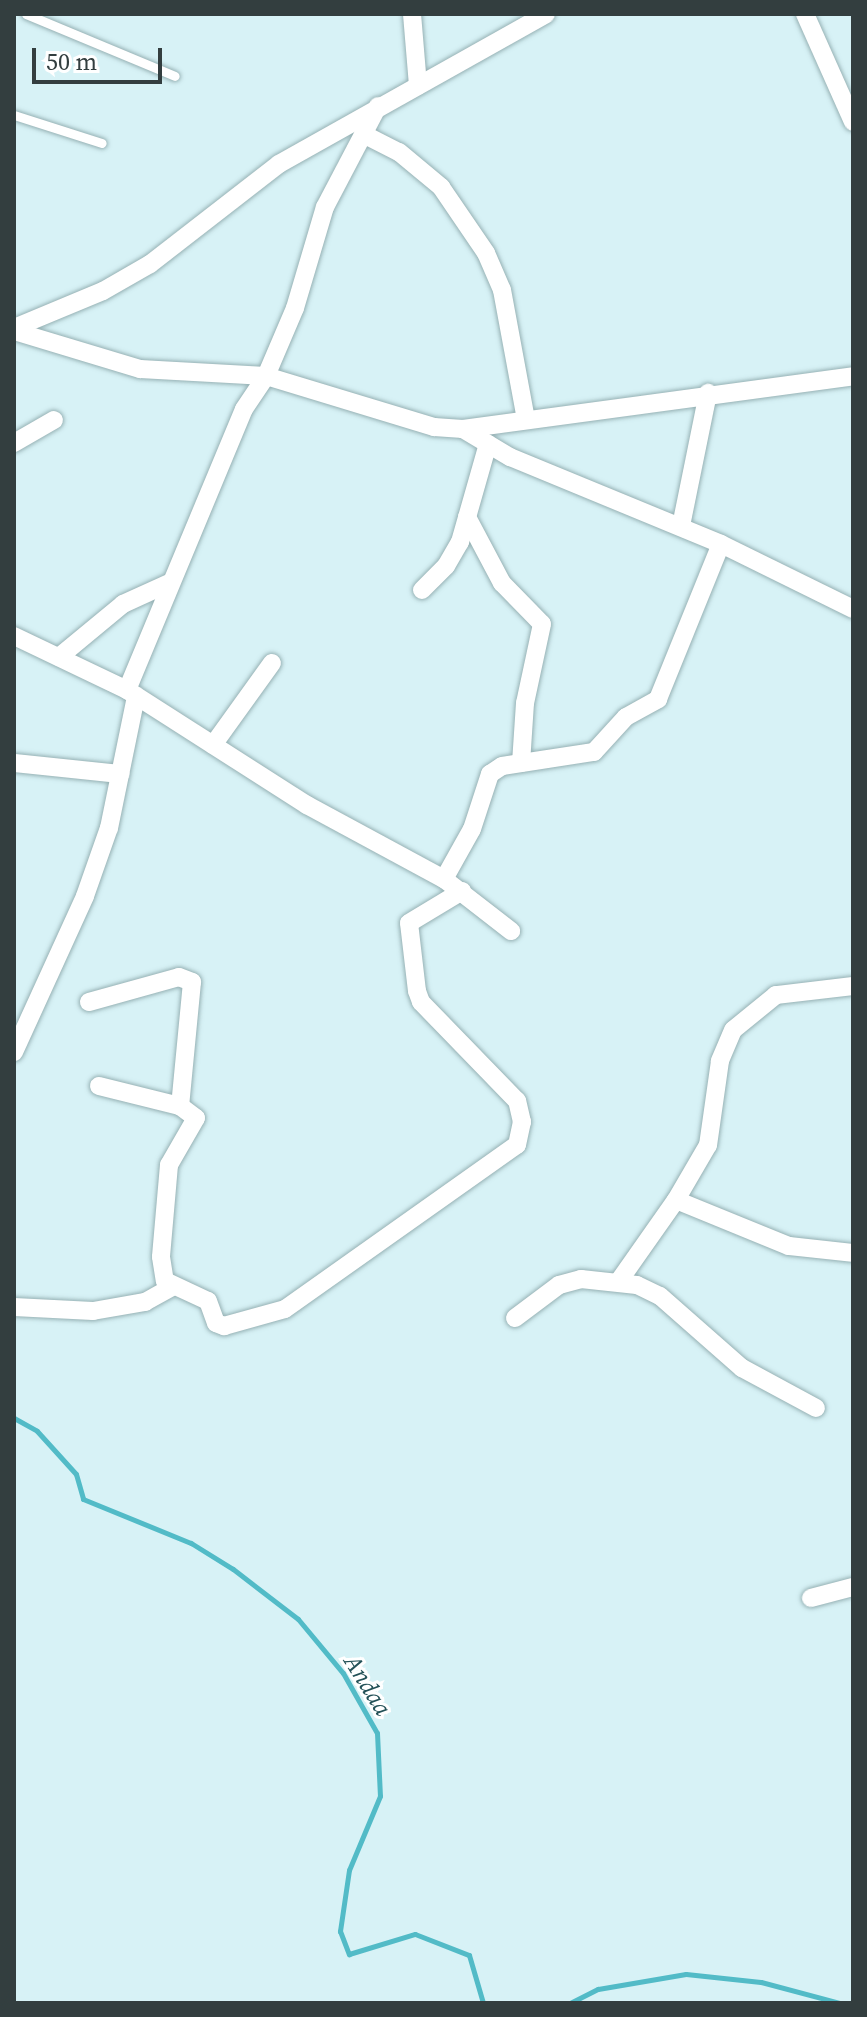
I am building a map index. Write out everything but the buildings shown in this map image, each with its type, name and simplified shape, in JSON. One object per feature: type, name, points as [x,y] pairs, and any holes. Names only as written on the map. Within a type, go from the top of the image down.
[{"type":"street","points":[[412,14],[418,86]]},
{"type":"street","points":[[14,330],[103,291],[150,264],[279,164],[546,14]]},
{"type":"street","points":[[805,14],[853,122]]},
{"type":"street","points":[[14,1052],[19,1030],[85,896],[109,828],[132,693],[169,583],[244,409],[266,376],[295,308],[325,207],[378,106]]},
{"type":"street","points":[[365,135],[399,152],[441,187],[486,253],[502,290],[526,419]]},
{"type":"street","points":[[14,330],[140,369],[266,376],[434,427],[463,429],[708,393],[853,376]]},
{"type":"street","points":[[681,526],[708,393]]},
{"type":"street","points":[[14,443],[54,420]]},
{"type":"street","points":[[463,429],[488,444],[721,544],[853,609]]},
{"type":"street","points":[[422,590],[446,566],[467,517],[488,444]]},
{"type":"street","points":[[467,517],[502,583],[542,624],[525,703],[521,763]]},
{"type":"street","points":[[444,879],[472,829],[490,774],[521,763],[594,752],[626,717],[658,699],[721,544]]},
{"type":"street","points":[[59,657],[123,604],[169,583]]},
{"type":"street","points":[[15,640],[59,657],[132,693],[307,805],[444,879],[511,931]]},
{"type":"street","points":[[213,745],[272,663]]},
{"type":"street","points":[[14,763],[120,774]]},
{"type":"street","points":[[99,1086],[180,1106],[196,1118],[169,1165],[161,1273],[170,1288],[208,1301],[216,1323],[224,1326],[285,1309],[517,1145],[522,1122],[517,1101],[421,1002],[417,991],[409,923],[462,891]]},
{"type":"street","points":[[89,1002],[179,977],[192,982],[180,1106]]},
{"type":"street","points":[[619,1281],[676,1200],[708,1145],[720,1061],[733,1030],[776,995],[853,986]]},
{"type":"street","points":[[676,1200],[789,1246],[853,1253]]},
{"type":"street","points":[[515,1318],[559,1285],[581,1279],[619,1281],[660,1296],[742,1368],[816,1408]]},
{"type":"street","points":[[14,1307],[93,1311],[145,1302],[170,1288]]},
{"type":"street","points":[[811,1598],[853,1587]]},
{"type":"lane","points":[[26,14],[175,76]]},
{"type":"lane","points":[[14,115],[102,143]]},
{"type":"waterway","name":"Andaa","points":[[14,1418],[37,1431],[76,1474],[83,1499],[191,1543],[233,1569],[298,1619],[343,1673],[377,1733],[380,1796],[349,1870],[340,1931],[349,1954],[415,1934],[469,1955],[483,2003]]},
{"type":"waterway","name":"Andaa","points":[[570,2003],[598,1989],[686,1974],[761,1982],[840,2003]]}]
